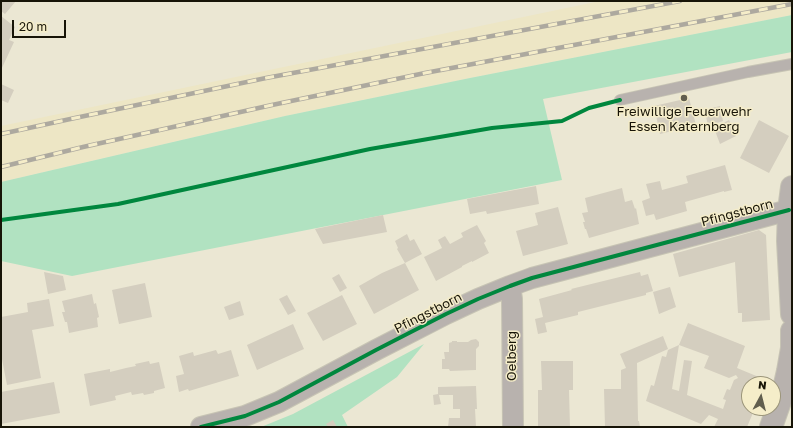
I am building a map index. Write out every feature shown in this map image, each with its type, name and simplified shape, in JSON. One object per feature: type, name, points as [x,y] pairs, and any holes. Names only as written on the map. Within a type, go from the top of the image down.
[{"type":"street","points":[[792,188],[789,210],[788,241],[792,314]]},
{"type":"street","name":"Pfingstborn","points":[[201,427],[245,416],[279,402],[439,318],[478,299],[510,286],[532,278],[789,210]]},
{"type":"street","name":"Oelberg","points":[[510,286],[512,300],[513,427]]},
{"type":"street","points":[[771,427],[783,393],[792,348],[792,331]]},
{"type":"lane","points":[[620,100],[792,64]]},
{"type":"shaded area","points":[[600,1],[792,1],[792,15],[285,116],[1,182],[1,126]]},
{"type":"green space","points":[[792,15],[792,52],[543,99],[562,180],[72,276],[1,261],[1,182],[285,116]]},
{"type":"green space","points":[[424,344],[397,377],[342,415],[348,427],[261,427],[293,414]]},
{"type":"building","points":[[1,1],[16,1],[5,14],[1,11]]},
{"type":"building","points":[[1,16],[15,27],[9,40],[14,42],[1,70]]},
{"type":"building","points":[[1,84],[14,90],[8,103],[1,100]]},
{"type":"building","points":[[689,98],[696,125],[660,134],[654,106]]},
{"type":"building","points":[[720,106],[723,121],[708,126],[706,116],[714,115],[712,108]]},
{"type":"building","points":[[729,120],[736,136],[720,144],[714,128]]},
{"type":"building","points":[[759,120],[789,136],[769,173],[740,158]]},
{"type":"building","points":[[725,165],[732,190],[685,202],[687,211],[656,220],[654,214],[646,216],[642,201],[650,198],[646,184],[660,181],[662,190],[688,183],[686,176]]},
{"type":"building","points":[[536,186],[539,204],[487,214],[486,211],[470,214],[467,199]]},
{"type":"building","points":[[622,188],[625,202],[632,200],[635,209],[636,208],[639,224],[589,238],[583,222],[585,222],[582,213],[588,212],[585,198]]},
{"type":"building","points":[[558,207],[568,244],[523,256],[516,231],[538,225],[535,213]]},
{"type":"building","points":[[383,215],[387,232],[323,244],[315,229]]},
{"type":"building","points":[[477,225],[486,241],[484,243],[489,253],[436,281],[424,257],[442,248],[438,240],[445,236],[450,244],[463,237],[461,233]]},
{"type":"building","points":[[759,230],[766,235],[770,320],[742,322],[742,313],[738,313],[735,262],[679,277],[673,254]]},
{"type":"building","points":[[407,234],[410,241],[414,239],[422,254],[405,263],[397,249],[398,248],[395,241]]},
{"type":"building","points":[[405,263],[419,290],[374,314],[359,286],[382,273]]},
{"type":"building","points":[[44,272],[63,276],[66,290],[48,294]]},
{"type":"building","points":[[640,272],[641,276],[648,274],[653,291],[646,293],[646,295],[578,312],[578,315],[545,323],[547,332],[538,334],[535,319],[543,317],[539,299],[572,290],[571,289]]},
{"type":"building","points":[[339,274],[347,288],[340,292],[332,278]]},
{"type":"building","points":[[145,283],[152,317],[119,324],[112,290]]},
{"type":"building","points":[[670,287],[676,307],[659,314],[653,292]]},
{"type":"building","points":[[92,294],[94,304],[96,303],[99,317],[97,318],[98,327],[69,333],[67,322],[65,322],[62,312],[65,312],[62,301]]},
{"type":"building","points":[[287,295],[296,311],[288,315],[279,299]]},
{"type":"building","points":[[342,295],[357,324],[323,341],[307,313]]},
{"type":"building","points":[[49,299],[54,326],[32,330],[41,378],[7,385],[1,354],[1,317],[28,312],[27,303]]},
{"type":"building","points":[[240,301],[244,315],[229,320],[224,307]]},
{"type":"building","points":[[688,323],[745,346],[737,368],[756,376],[741,376],[741,416],[752,416],[747,427],[714,427],[718,419],[709,415],[701,424],[646,401],[651,385],[654,386],[662,356],[666,357],[668,350],[679,345]],"holes":[[[679,345],[709,356],[704,368],[729,378],[736,375],[738,378],[734,380],[730,390],[727,389],[723,399],[726,400],[723,409],[687,395],[692,361],[684,360],[679,391],[672,389]]]},
{"type":"building","points":[[293,324],[304,349],[257,370],[247,345]]},
{"type":"building","points":[[663,336],[668,349],[637,363],[638,421],[640,427],[605,427],[604,389],[621,389],[621,370],[626,368],[620,354]]},
{"type":"building","points":[[476,339],[479,342],[479,346],[476,349],[476,370],[450,371],[449,369],[442,369],[442,359],[445,359],[444,352],[449,352],[449,343],[452,341],[468,342]]},
{"type":"building","points":[[216,350],[218,354],[231,350],[239,376],[189,391],[188,389],[179,392],[176,376],[184,374],[179,356],[193,352],[194,356]]},
{"type":"building","points":[[149,361],[150,364],[159,362],[165,388],[154,391],[154,393],[144,395],[143,393],[132,395],[131,392],[115,396],[116,400],[90,406],[84,374],[110,369],[110,372],[136,366],[135,364]]},
{"type":"building","points":[[541,361],[573,361],[573,390],[569,390],[570,427],[538,427],[538,390],[542,390]]},
{"type":"building","points":[[54,382],[60,413],[1,424],[1,392]]},
{"type":"building","points":[[476,386],[476,427],[448,427],[449,418],[460,418],[460,409],[453,409],[453,395],[439,395],[441,404],[434,405],[433,395],[438,394],[438,387]]},
{"type":"building","points":[[333,420],[337,427],[328,427],[326,424]]},
{"type":"railway","points":[[1,134],[266,78],[680,1]]},
{"type":"railway","points":[[1,167],[83,147],[272,105],[425,73],[792,4]]},
{"type":"cycle path","points":[[1,220],[118,204],[370,149],[492,128],[562,121],[589,108],[620,100]]},
{"type":"cycle path","points":[[201,427],[245,416],[279,402],[446,314],[510,286],[532,278],[789,210]]},
{"type":"place","name":"Freiwillige Feuerwehr Essen Katernberg","points":[[684,98]]}]
